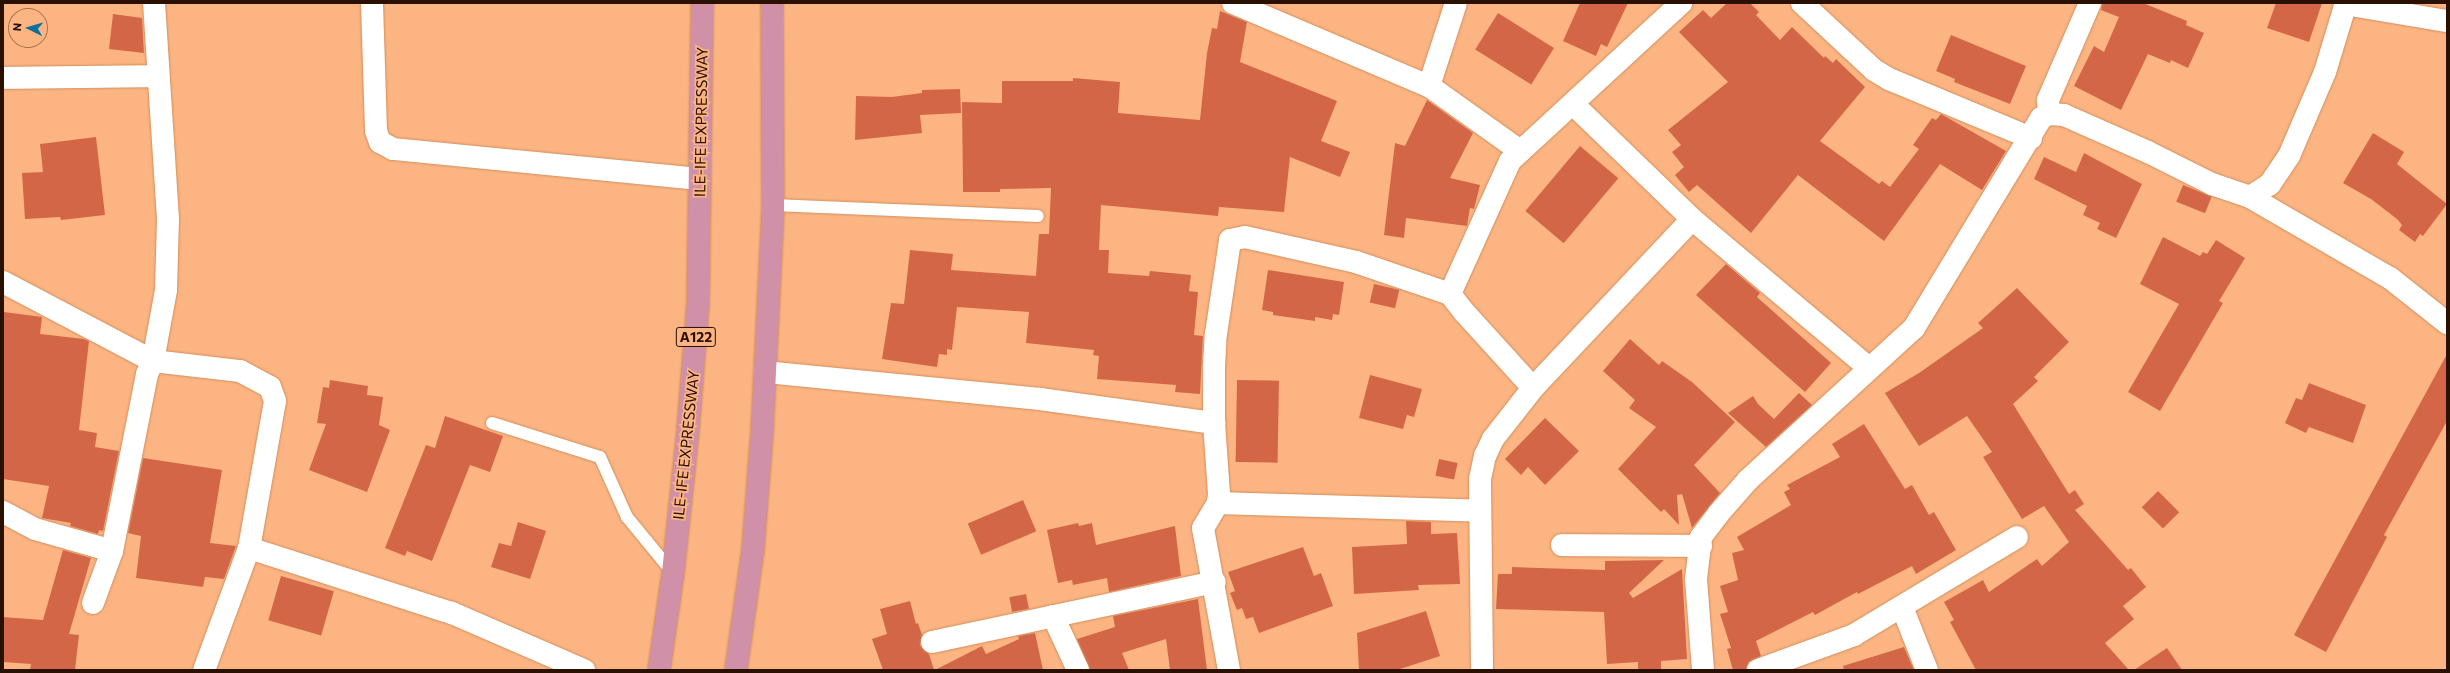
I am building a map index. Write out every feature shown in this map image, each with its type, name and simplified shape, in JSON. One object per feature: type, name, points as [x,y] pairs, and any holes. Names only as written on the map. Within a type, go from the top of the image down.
[{"type":"highway","name":"ILE-IFE EXPRESSWAY","points":[[659,670],[673,573],[688,430],[698,303],[702,3]]},
{"type":"highway","points":[[736,670],[752,549],[765,372],[773,205],[772,3]]},
{"type":"street","points":[[93,603],[112,551],[147,374],[153,361],[166,290],[168,219],[154,3]]},
{"type":"street","points":[[372,3],[376,131],[380,142],[393,149],[699,179]]},
{"type":"street","points":[[1233,3],[1429,86],[1520,151]]},
{"type":"street","points":[[1429,86],[1456,3]]},
{"type":"street","points":[[1450,294],[1510,161],[1681,3]]},
{"type":"street","points":[[1802,3],[1874,70],[1889,79],[2031,138]]},
{"type":"street","points":[[2049,114],[2048,100],[2090,3]]},
{"type":"street","points":[[2250,197],[2270,184],[2289,156],[2325,72],[2345,3],[2447,21]]},
{"type":"street","points":[[3,78],[158,76]]},
{"type":"street","points":[[1573,104],[1692,219],[1869,368]]},
{"type":"street","points":[[1703,670],[1696,579],[1702,537],[1719,513],[1748,480],[1914,328],[2031,138],[2041,118],[2049,114],[2064,115],[2148,152],[2212,184],[2250,197],[2390,278],[2447,323]]},
{"type":"street","points":[[1482,670],[1480,479],[1485,456],[1493,439],[1534,388],[1692,219]]},
{"type":"street","points":[[1229,670],[1215,582],[1203,528],[1218,503],[1220,494],[1214,423],[1216,334],[1230,240],[1245,237],[1356,262],[1450,294],[1465,313],[1534,388]]},
{"type":"street","points":[[3,282],[153,361],[240,371],[270,387],[276,401],[249,548],[204,670]]},
{"type":"street","points":[[765,372],[1040,399],[1214,423]]},
{"type":"street","points":[[1218,503],[1480,511]]},
{"type":"street","points":[[3,512],[35,528],[112,551]]},
{"type":"street","points":[[1758,670],[1854,635],[2017,537]]},
{"type":"street","points":[[1562,545],[1701,546]]},
{"type":"street","points":[[249,548],[452,613],[584,670]]},
{"type":"street","points":[[932,642],[1215,582]]},
{"type":"street","points":[[1902,607],[1927,670]]},
{"type":"street","points":[[1053,616],[1078,670]]},
{"type":"lane","points":[[773,205],[1038,216]]},
{"type":"lane","points":[[492,423],[600,457],[627,517],[673,573]]},
{"type":"building","points":[[1580,3],[1628,3],[1607,47],[1601,44],[1596,56],[1563,41]]},
{"type":"building","points":[[1727,3],[1750,3],[1759,12],[1756,15],[1780,40],[1792,27],[1824,58],[1825,56],[1833,63],[1836,59],[1865,87],[1820,141],[1879,184],[1882,181],[1890,187],[1919,149],[1913,145],[1932,118],[1936,120],[1941,114],[2006,151],[1982,190],[1940,164],[1884,241],[1798,175],[1751,233],[1697,185],[1689,192],[1675,175],[1684,167],[1672,152],[1681,145],[1668,130],[1728,82],[1679,32],[1703,10],[1711,18]]},
{"type":"building","points":[[2102,3],[2143,3],[2187,21],[2186,25],[2204,33],[2188,68],[2171,60],[2170,63],[2148,54],[2121,110],[2074,86],[2094,46],[2104,52],[2119,17],[2101,10]]},
{"type":"building","points":[[2276,3],[2322,3],[2309,42],[2267,28]]},
{"type":"building","points":[[1220,11],[1247,22],[1240,62],[1337,101],[1321,141],[1350,152],[1340,177],[1290,157],[1284,212],[1219,207],[1218,216],[1101,205],[1099,250],[1109,250],[1108,273],[1149,276],[1150,271],[1191,275],[1189,291],[1198,292],[1194,335],[1203,336],[1200,394],[1175,392],[1176,385],[1097,379],[1099,356],[1093,355],[1094,350],[1026,343],[1029,312],[957,307],[952,350],[947,349],[947,355],[939,354],[937,367],[882,359],[891,303],[904,304],[910,250],[953,254],[951,270],[1036,276],[1039,234],[1049,234],[1051,188],[1000,189],[1000,192],[963,192],[962,102],[1002,103],[1002,81],[1073,81],[1073,78],[1120,82],[1118,113],[1200,120],[1207,53],[1212,28],[1217,29]]},
{"type":"building","points":[[1498,13],[1554,48],[1531,84],[1475,49]]},
{"type":"building","points":[[113,14],[142,18],[144,53],[109,49]]},
{"type":"building","points":[[1951,35],[2026,66],[2010,104],[1954,82],[1955,79],[1936,71]]},
{"type":"building","points":[[960,89],[961,113],[920,115],[922,133],[855,140],[856,96],[892,97],[922,93],[922,90]]},
{"type":"building","points":[[1427,100],[1473,133],[1450,178],[1480,185],[1474,209],[1470,208],[1467,226],[1406,218],[1404,238],[1384,235],[1395,143],[1405,146]]},
{"type":"building","points":[[2373,133],[2404,152],[2397,164],[2447,204],[2423,236],[2420,234],[2415,242],[2399,230],[2402,225],[2397,219],[2371,199],[2343,183]]},
{"type":"building","points":[[96,137],[105,215],[61,220],[60,217],[25,219],[22,173],[43,172],[40,144]]},
{"type":"building","points":[[1580,146],[1618,178],[1564,243],[1525,211]]},
{"type":"building","points":[[2084,153],[2142,184],[2116,238],[2097,229],[2100,223],[2083,215],[2087,206],[2034,179],[2044,157],[2076,172]]},
{"type":"building","points":[[2183,185],[2212,197],[2205,213],[2176,202]]},
{"type":"building","points":[[2163,237],[2200,256],[2203,252],[2207,254],[2216,240],[2245,258],[2219,301],[2223,303],[2160,411],[2128,392],[2179,304],[2140,284]]},
{"type":"building","points":[[1726,264],[1760,293],[1757,297],[1831,363],[1805,392],[1696,295]]},
{"type":"building","points":[[1268,270],[1344,282],[1339,315],[1333,314],[1332,320],[1315,317],[1315,321],[1273,315],[1273,312],[1262,310]]},
{"type":"building","points":[[1374,284],[1399,290],[1395,308],[1370,303]]},
{"type":"building","points":[[2017,288],[2069,342],[2034,377],[2038,381],[2013,404],[2069,494],[2075,490],[2084,504],[2075,510],[2128,570],[2131,568],[2146,587],[2123,606],[2134,619],[2105,643],[2129,670],[1976,670],[1950,622],[1954,620],[1944,602],[1983,580],[1989,592],[2037,559],[2042,566],[2069,542],[2044,506],[2022,519],[1983,457],[1992,452],[1967,416],[1919,446],[1885,393],[1919,373],[1983,328],[1978,323]]},
{"type":"building","points":[[4,312],[42,317],[40,334],[84,339],[89,341],[79,430],[97,433],[95,447],[119,451],[103,531],[99,530],[98,534],[70,526],[71,523],[42,518],[49,486],[3,479]]},
{"type":"building","points":[[1630,339],[1659,365],[1662,361],[1692,382],[1735,422],[1694,465],[1720,493],[1692,528],[1682,494],[1677,495],[1679,525],[1664,509],[1661,512],[1618,469],[1656,427],[1629,408],[1635,400],[1603,371]]},
{"type":"building","points":[[2447,354],[2447,421],[2384,535],[2387,537],[2326,652],[2294,635]]},
{"type":"building","points":[[1370,375],[1422,389],[1414,417],[1407,415],[1403,429],[1359,418]]},
{"type":"building","points":[[330,380],[368,386],[367,395],[383,397],[379,425],[390,430],[367,492],[309,470],[326,424],[317,423],[323,387],[329,388]]},
{"type":"building","points":[[1237,380],[1279,381],[1278,463],[1236,462]]},
{"type":"building","points":[[2309,383],[2366,405],[2353,443],[2309,427],[2306,433],[2285,423],[2296,398],[2302,400]]},
{"type":"building","points":[[1799,393],[1812,405],[1766,447],[1728,413],[1753,396],[1758,404],[1774,419]]},
{"type":"building","points":[[445,416],[503,436],[490,472],[470,465],[432,561],[407,551],[405,556],[385,548],[426,445],[435,448]]},
{"type":"building","points":[[1545,418],[1579,451],[1545,485],[1528,467],[1521,475],[1505,459]]},
{"type":"building","points":[[1864,424],[1905,489],[1912,485],[1929,515],[1934,512],[1956,550],[1916,574],[1912,566],[1858,594],[1857,592],[1815,615],[1813,612],[1756,641],[1761,656],[1749,662],[1746,670],[1733,670],[1727,649],[1731,648],[1720,614],[1728,612],[1720,586],[1738,580],[1732,553],[1744,550],[1737,537],[1791,505],[1784,492],[1790,489],[1787,485],[1840,457],[1832,444]]},
{"type":"building","points":[[143,458],[222,470],[210,543],[236,546],[224,579],[205,577],[203,587],[136,578],[141,536],[128,533]]},
{"type":"building","points":[[1439,459],[1458,463],[1454,480],[1435,476]]},
{"type":"building","points":[[2158,491],[2179,512],[2163,528],[2142,507]]},
{"type":"building","points":[[1023,500],[1036,531],[981,555],[968,523]]},
{"type":"building","points":[[1406,521],[1431,522],[1431,534],[1457,533],[1460,584],[1418,585],[1419,590],[1354,594],[1352,547],[1407,544]]},
{"type":"building","points":[[518,522],[546,531],[530,579],[491,567],[499,543],[511,546]]},
{"type":"building","points":[[1078,523],[1079,526],[1092,523],[1096,545],[1175,526],[1181,576],[1109,592],[1107,578],[1073,585],[1072,580],[1058,583],[1047,530]]},
{"type":"building","points":[[1303,547],[1314,576],[1321,573],[1333,606],[1259,633],[1253,617],[1246,619],[1242,608],[1237,610],[1230,593],[1235,591],[1228,572]]},
{"type":"building","points":[[63,550],[91,558],[69,634],[79,635],[75,670],[30,670],[31,664],[3,662],[3,617],[43,620]]},
{"type":"building","points":[[1664,560],[1629,593],[1633,598],[1682,569],[1687,659],[1661,661],[1661,670],[1638,670],[1638,662],[1607,664],[1604,612],[1496,609],[1498,574],[1512,574],[1512,567],[1605,570],[1605,561]]},
{"type":"building","points":[[281,576],[334,591],[321,635],[268,620]]},
{"type":"building","points":[[1026,594],[1029,609],[1012,612],[1009,597]]},
{"type":"building","points":[[1198,599],[1207,670],[1170,670],[1166,639],[1122,653],[1129,670],[1090,670],[1077,639],[1115,627],[1113,616]]},
{"type":"building","points":[[910,601],[916,624],[918,623],[922,635],[920,645],[929,654],[934,670],[883,670],[872,639],[887,634],[880,609]]},
{"type":"building","points":[[1426,611],[1440,656],[1397,670],[1359,670],[1357,633]]},
{"type":"building","points":[[1035,633],[1043,670],[935,670],[982,646],[986,654],[1019,639],[1018,636]]},
{"type":"building","points":[[1904,647],[1914,670],[1844,670],[1843,666]]},
{"type":"building","points":[[2167,648],[2182,670],[2134,670]]}]
